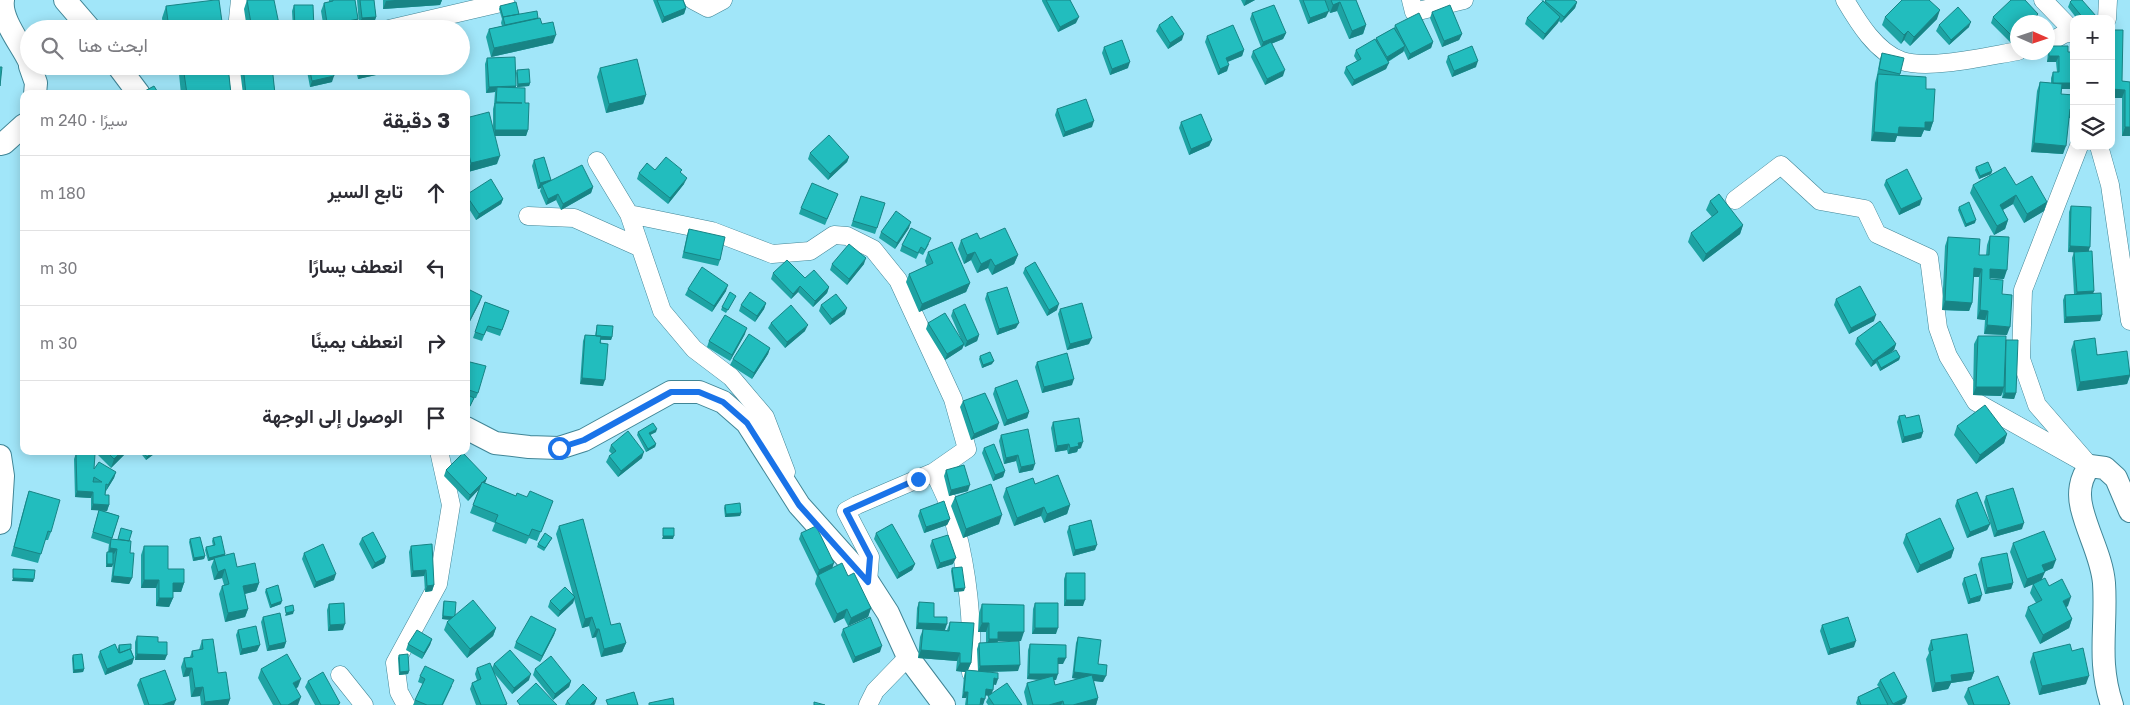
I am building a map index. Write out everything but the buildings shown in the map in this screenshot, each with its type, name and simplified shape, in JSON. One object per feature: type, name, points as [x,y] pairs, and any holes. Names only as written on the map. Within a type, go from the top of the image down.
[{"type":"main road","points":[[65,0],[82,20]]},
{"type":"main road","points":[[1,2],[5,20],[20,46]]},
{"type":"main road","points":[[33,75],[36,83],[35,90]]},
{"type":"main road","points":[[125,75],[136,90]]},
{"type":"main road","points":[[0,144],[4,143],[20,129]]},
{"type":"main road","points":[[470,430],[494,443],[559,448],[592,436],[644,405],[671,392],[699,392],[723,402],[747,423],[799,505],[868,582],[888,613],[908,656],[944,705]]},
{"type":"main road","points":[[0,456],[3,476],[0,523]]},
{"type":"main road","points":[[2112,705],[2105,684],[2102,664],[2104,581],[2081,508],[2082,476],[2090,466],[2105,468],[2116,478],[2130,511]]},
{"type":"street","points":[[238,20],[240,0]]},
{"type":"street","points":[[693,0],[708,8],[723,0]]},
{"type":"street","points":[[1411,0],[1414,12],[1464,0]]},
{"type":"street","points":[[1845,0],[1877,45],[1903,61],[1942,64],[2010,52]]},
{"type":"street","points":[[2043,0],[2070,28]]},
{"type":"street","points":[[2107,15],[2108,0]]},
{"type":"street","points":[[428,20],[505,2]]},
{"type":"street","points":[[2055,38],[2070,33]]},
{"type":"street","points":[[235,75],[235,90]]},
{"type":"street","points":[[2077,150],[2023,290],[2021,359],[2038,405],[2090,466]]},
{"type":"street","points":[[2100,150],[2110,185],[2130,321]]},
{"type":"street","points":[[597,161],[629,214],[662,310],[694,348],[731,376],[765,417],[799,505]]},
{"type":"street","points":[[1735,200],[1781,165],[1820,201],[1865,209],[1877,234],[1929,258],[1938,328],[1948,356],[1976,402],[2090,466]]},
{"type":"street","points":[[629,214],[712,231],[772,254],[810,251],[834,235],[846,236],[873,249],[898,280],[953,399],[967,449],[934,472],[846,511],[870,557],[868,582]]},
{"type":"street","points":[[528,216],[574,218],[639,247]]},
{"type":"street","points":[[406,705],[399,692],[395,663],[438,584],[451,505],[439,455]]},
{"type":"street","points":[[934,472],[951,510],[965,570],[972,619],[971,673]]},
{"type":"street","points":[[868,705],[875,690],[908,656]]},
{"type":"street","points":[[340,675],[364,705]]},
{"type":"route","points":[[559,448],[584,440],[608,428],[644,405],[671,392],[699,392],[723,402],[747,423],[799,505],[844,558],[868,582],[870,557],[846,511],[918,479]]}]
